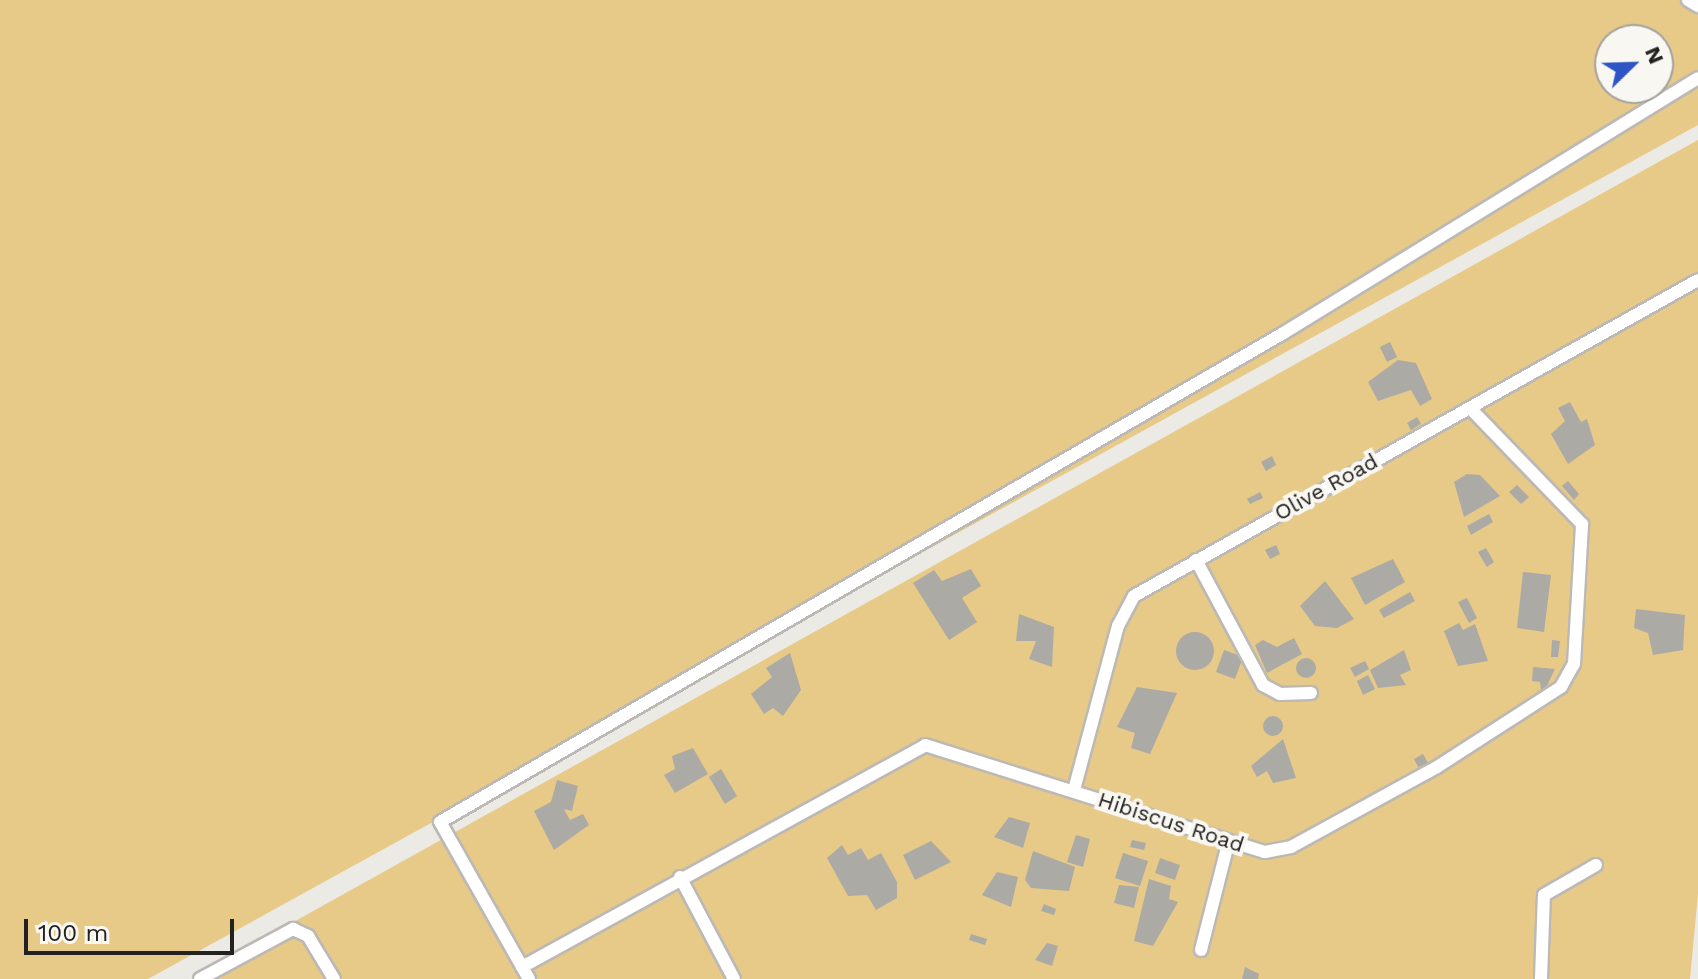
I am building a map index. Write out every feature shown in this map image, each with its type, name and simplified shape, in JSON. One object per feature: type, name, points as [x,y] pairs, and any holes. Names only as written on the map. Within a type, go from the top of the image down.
[{"type":"street","points":[[1688,0],[1698,6]]},
{"type":"street","points":[[529,979],[440,822],[1282,334],[1698,78]]},
{"type":"street","name":"Olive Road","points":[[1074,790],[1126,608],[1196,560],[1698,280]]},
{"type":"street","name":"Hibiscus Road","points":[[522,967],[680,877],[925,745],[1074,790],[1228,844],[1265,852],[1291,847],[1437,767],[1569,677],[1582,524],[1471,409]]},
{"type":"street","points":[[1196,560],[1263,685],[1280,694],[1311,693]]},
{"type":"street","points":[[1201,950],[1228,844]]},
{"type":"street","points":[[1541,979],[1544,895],[1596,865]]},
{"type":"street","points":[[680,877],[734,979]]},
{"type":"street","points":[[200,979],[287,931],[306,934],[334,979]]},
{"type":"shaded area","points":[[0,0],[1698,0],[1698,125],[148,979],[0,979]]},
{"type":"shaded area","points":[[1698,140],[1698,894],[1690,979],[191,979]]},
{"type":"building","points":[[1390,342],[1397,357],[1387,362],[1380,347]]},
{"type":"building","points":[[1398,360],[1416,363],[1432,399],[1420,406],[1411,390],[1378,401],[1368,382]]},
{"type":"building","points":[[1570,402],[1581,422],[1587,419],[1595,445],[1568,464],[1551,434],[1565,421],[1558,408]]},
{"type":"building","points":[[1417,417],[1421,424],[1411,430],[1407,423]]},
{"type":"building","points":[[1272,456],[1276,465],[1266,471],[1261,462]]},
{"type":"building","points":[[1467,474],[1480,475],[1500,496],[1464,517],[1454,482]]},
{"type":"building","points":[[1568,481],[1579,494],[1574,500],[1562,486]]},
{"type":"building","points":[[1517,485],[1529,497],[1521,504],[1509,492]]},
{"type":"building","points":[[1260,492],[1263,498],[1250,504],[1247,499]]},
{"type":"building","points":[[1489,514],[1493,522],[1471,535],[1467,526]]},
{"type":"building","points":[[1276,545],[1280,554],[1270,559],[1265,550]]},
{"type":"building","points":[[1486,548],[1494,562],[1487,567],[1478,552]]},
{"type":"building","points":[[1393,559],[1405,582],[1365,605],[1351,578]]},
{"type":"building","points":[[971,569],[981,586],[962,598],[977,622],[949,640],[913,583],[934,570],[942,581]]},
{"type":"building","points":[[1523,572],[1551,575],[1544,632],[1517,628]]},
{"type":"building","points":[[1325,581],[1354,619],[1337,628],[1315,626],[1300,606]]},
{"type":"building","points":[[1410,592],[1415,601],[1384,618],[1379,610]]},
{"type":"building","points":[[1467,598],[1477,618],[1469,623],[1458,602]]},
{"type":"building","points":[[1636,609],[1685,615],[1683,650],[1653,655],[1648,633],[1634,628]]},
{"type":"building","points":[[1019,614],[1054,627],[1052,667],[1029,659],[1036,641],[1016,641]]},
{"type":"building","points":[[1459,623],[1463,630],[1475,624],[1488,661],[1458,666],[1444,631]]},
{"type":"building","points":[[1195,632],[1208,638],[1214,651],[1208,664],[1195,670],[1182,664],[1176,651],[1182,638]]},
{"type":"building","points":[[1294,638],[1302,654],[1267,673],[1255,645],[1263,640],[1277,647]]},
{"type":"building","points":[[1552,640],[1560,641],[1558,657],[1551,657]]},
{"type":"building","points":[[1224,650],[1243,657],[1235,679],[1216,672]]},
{"type":"building","points":[[1404,650],[1411,670],[1400,675],[1406,685],[1378,688],[1370,670]]},
{"type":"building","points":[[790,653],[801,690],[783,716],[773,708],[764,714],[751,694],[772,677],[766,668]]},
{"type":"building","points":[[1306,658],[1313,661],[1316,668],[1313,675],[1306,678],[1299,675],[1296,668],[1299,661]]},
{"type":"building","points":[[1365,661],[1369,669],[1355,677],[1350,668]]},
{"type":"building","points":[[1533,667],[1555,669],[1542,696],[1540,682],[1532,681]]},
{"type":"building","points":[[1368,675],[1375,689],[1363,695],[1357,681]]},
{"type":"building","points":[[1137,687],[1177,693],[1150,754],[1131,748],[1135,733],[1117,727]]},
{"type":"building","points":[[1273,716],[1280,719],[1283,726],[1280,733],[1273,736],[1266,733],[1263,726],[1266,719]]},
{"type":"building","points":[[1283,739],[1296,778],[1273,783],[1267,771],[1257,777],[1251,766]]},
{"type":"building","points":[[693,748],[708,774],[675,793],[664,775],[675,769],[672,756]]},
{"type":"building","points":[[1423,754],[1428,763],[1418,767],[1414,759]]},
{"type":"building","points":[[721,769],[737,796],[725,804],[709,777]]},
{"type":"building","points":[[557,780],[578,786],[572,811],[564,809],[570,820],[583,814],[589,825],[554,850],[534,811],[551,802]]},
{"type":"building","points":[[1009,817],[1030,823],[1023,848],[994,837]]},
{"type":"building","points":[[1076,835],[1090,839],[1083,867],[1067,862]]},
{"type":"building","points":[[1132,840],[1146,843],[1144,850],[1130,847]]},
{"type":"building","points":[[931,841],[951,862],[915,880],[903,855]]},
{"type":"building","points":[[842,845],[848,855],[861,848],[868,860],[881,853],[897,882],[897,898],[876,910],[867,895],[848,896],[827,858]]},
{"type":"building","points":[[1033,851],[1075,867],[1069,891],[1031,888],[1025,880]]},
{"type":"building","points":[[1123,853],[1148,861],[1140,886],[1115,878]]},
{"type":"building","points":[[1160,858],[1180,865],[1175,880],[1155,873]]},
{"type":"building","points":[[997,872],[1018,877],[1011,907],[982,895]]},
{"type":"building","points":[[1149,879],[1171,886],[1169,899],[1178,902],[1153,946],[1134,941]]},
{"type":"building","points":[[1119,885],[1139,887],[1134,908],[1114,903]]},
{"type":"building","points":[[1044,904],[1056,909],[1054,915],[1041,911]]},
{"type":"building","points":[[971,934],[987,939],[985,945],[969,940]]},
{"type":"building","points":[[1047,943],[1058,946],[1052,966],[1035,960]]},
{"type":"building","points":[[1245,967],[1259,974],[1258,979],[1242,979]]}]
